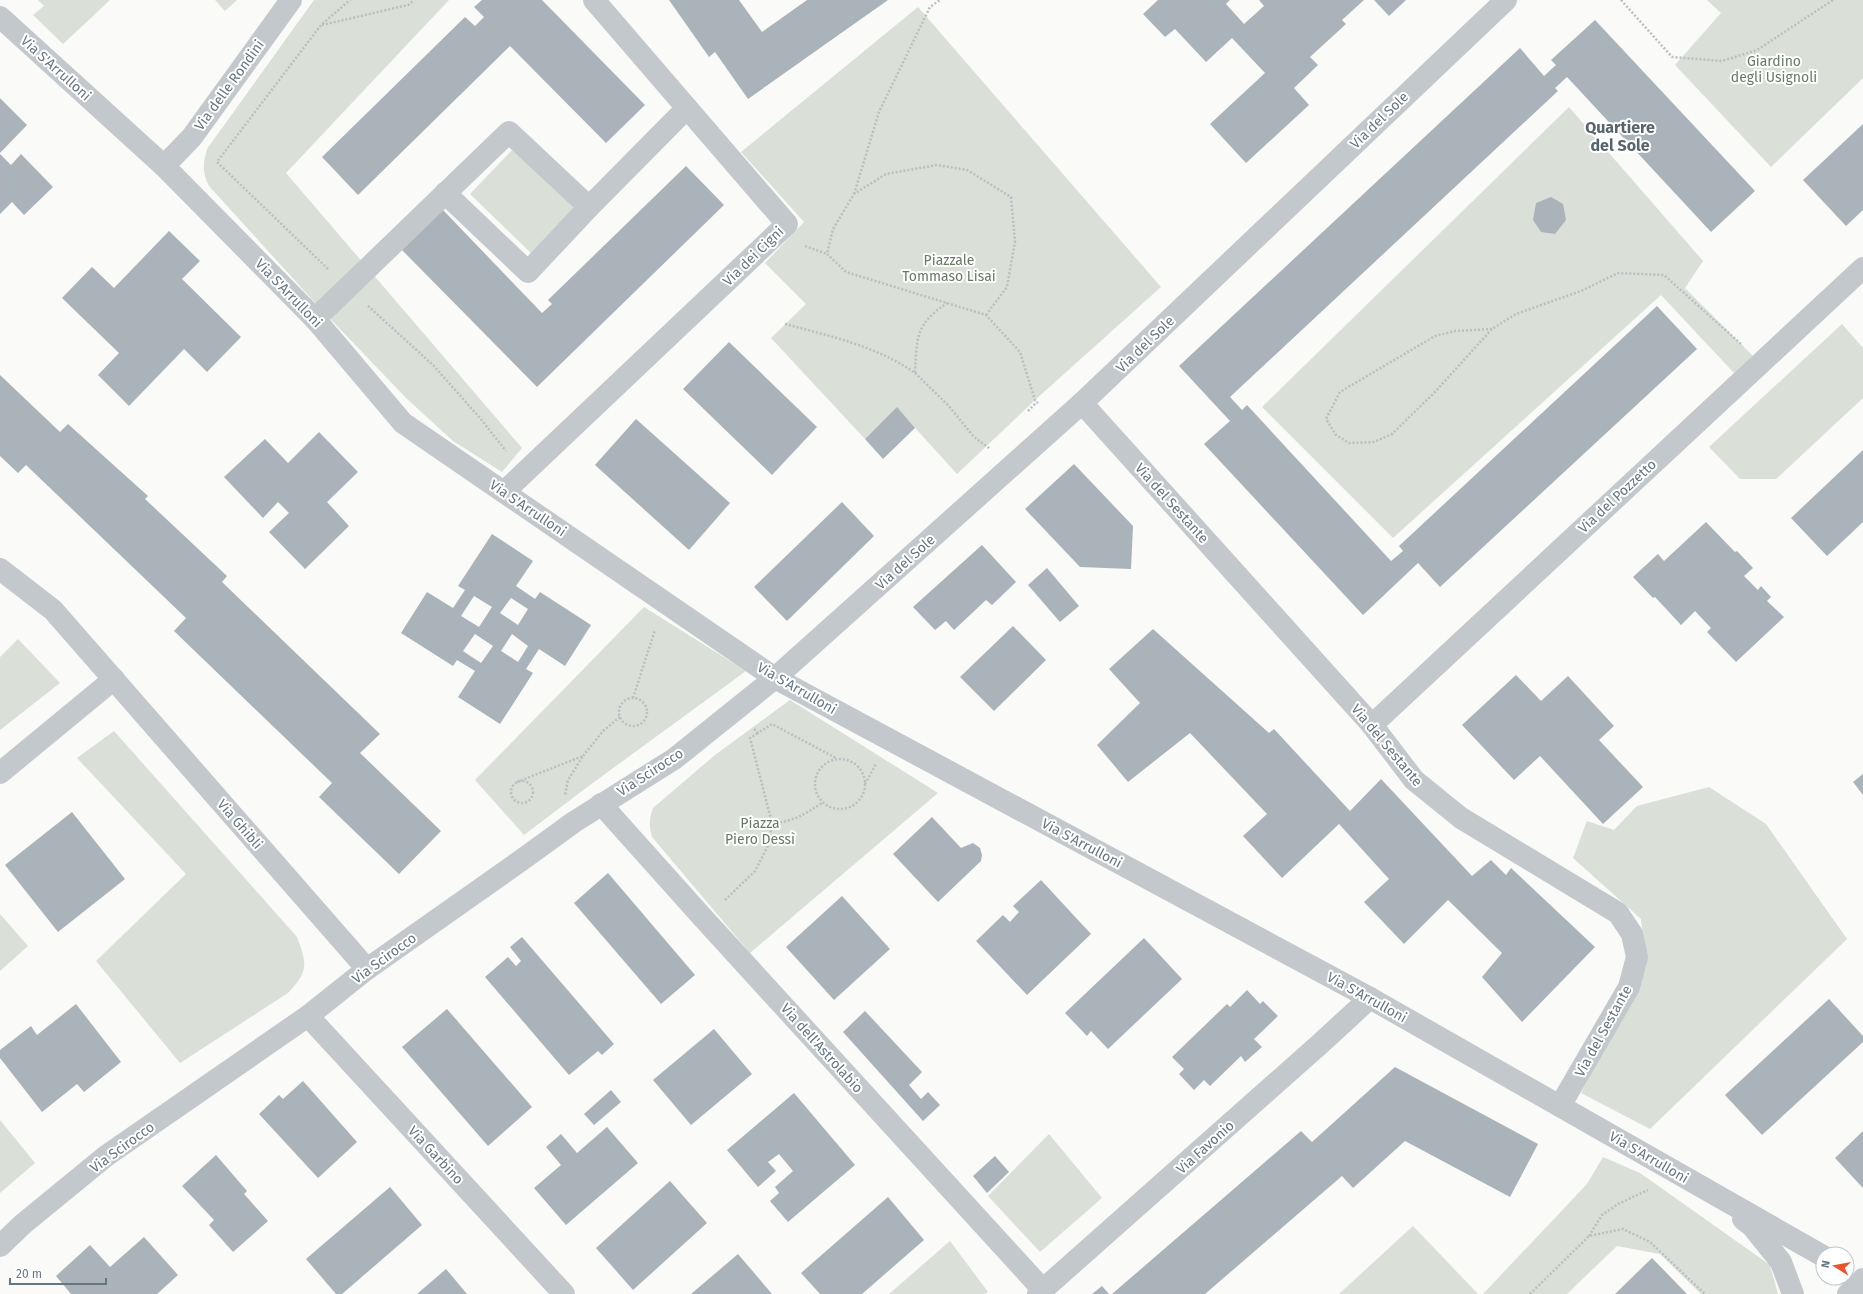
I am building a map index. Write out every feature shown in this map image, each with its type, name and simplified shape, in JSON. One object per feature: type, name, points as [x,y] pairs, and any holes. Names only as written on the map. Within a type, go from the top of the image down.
[{"type":"street","name":"Via delle Rondini","points":[[164,166],[192,137],[291,0]]},
{"type":"street","name":"Via dei Cigni","points":[[504,492],[787,224],[594,0]]},
{"type":"street","name":"Via del Sole","points":[[775,678],[1082,403],[1506,0]]},
{"type":"street","name":"Via S'Arrulloni","points":[[0,17],[164,166],[315,319],[403,423],[670,604],[775,678],[1370,998],[1815,1251]]},
{"type":"street","points":[[445,193],[528,272],[588,208],[687,108]]},
{"type":"street","points":[[315,319],[509,132],[588,208]]},
{"type":"street","name":"Via del Pozzetto","points":[[1372,725],[1863,268]]},
{"type":"street","name":"Via del Sestante","points":[[1082,403],[1372,725],[1414,780],[1461,818],[1618,913],[1632,934],[1637,957],[1629,987],[1560,1106]]},
{"type":"street","name":"Via Ghibli","points":[[0,569],[53,610],[367,969]]},
{"type":"street","name":"Via Scirocco","points":[[0,1246],[23,1224],[106,1156],[308,1016],[367,969],[574,822],[674,758],[775,678]]},
{"type":"street","points":[[0,773],[114,679]]},
{"type":"street","name":"Via dell'Astrolabio","points":[[601,804],[1041,1292]]},
{"type":"street","name":"Via Favonio","points":[[1041,1292],[1370,998]]},
{"type":"street","name":"Via Garbino","points":[[308,1016],[564,1294]]},
{"type":"street","name":"Via S'Arrulloni","points":[[1715,1195],[1752,1226],[1781,1262],[1793,1294]]},
{"type":"path","points":[[350,0],[321,25],[216,162],[348,288],[433,365],[480,418],[523,474]]},
{"type":"path","points":[[321,25],[408,6],[414,0]]},
{"type":"path","points":[[940,0],[930,7],[880,112],[854,194],[833,229],[827,254],[846,272],[986,315],[1020,352],[1037,402],[1056,426]]},
{"type":"path","points":[[1621,0],[1672,57],[1722,61],[1757,50],[1833,0]]},
{"type":"path","points":[[854,194],[886,174],[937,165],[967,170],[1010,197],[1016,242],[1007,287],[986,315]]},
{"type":"path","points":[[1492,329],[1454,331],[1435,336],[1340,392],[1326,419],[1336,435],[1349,443],[1374,442],[1392,434],[1434,393],[1492,329],[1516,314],[1581,291],[1618,273],[1664,276],[1761,362]]},
{"type":"path","points":[[915,374],[917,339],[930,315],[947,303]]},
{"type":"path","points":[[785,324],[856,343],[903,365],[915,374],[948,405],[974,437],[990,448],[995,443]]},
{"type":"path","points":[[1027,412],[1037,402]]},
{"type":"path","points":[[633,698],[655,629],[670,604]]},
{"type":"path","points":[[629,698],[633,698],[638,699],[645,705],[646,718],[643,722],[634,726],[625,724],[620,717],[619,708],[621,704],[629,698]]},
{"type":"path","points":[[744,703],[753,728],[758,733]]},
{"type":"path","points":[[574,822],[562,805],[568,780],[583,756],[603,731],[620,717]]},
{"type":"path","points":[[704,919],[755,871],[769,844],[772,823],[750,738],[772,724],[836,759],[849,761],[860,768],[864,776],[864,793],[852,806],[844,809],[828,807],[822,803],[817,796],[814,780],[822,766],[828,761],[836,759]]},
{"type":"path","points":[[517,782],[524,781],[531,785],[533,795],[529,801],[522,803],[512,798],[511,790],[517,782],[583,756]]},
{"type":"path","points":[[772,823],[786,823],[801,817],[822,803]]},
{"type":"path","points":[[1530,1294],[1589,1236],[1602,1215],[1618,1204],[1644,1191],[1689,1181]]},
{"type":"path","points":[[1589,1236],[1623,1229],[1650,1242],[1705,1294]]},
{"type":"green space","points":[[38,0],[110,0],[63,44],[33,15],[44,6]]},
{"type":"green space","points":[[215,0],[237,0],[225,11]]},
{"type":"green space","points":[[314,0],[449,0],[286,173],[522,448],[502,472],[453,441],[406,398],[318,306],[209,186],[205,177],[204,168],[207,149]]},
{"type":"green space","name":"Giardino degli Usignoli","points":[[1707,0],[1863,0],[1863,78],[1771,167],[1675,65],[1721,13]]},
{"type":"green space","name":"Piazzale Tommaso Lisai","points":[[918,7],[1161,287],[1035,400],[957,474],[897,408],[865,439],[771,338],[806,304],[765,263],[804,222],[741,152]]},
{"type":"green space","points":[[1569,107],[1703,261],[1685,288],[1753,356],[1734,373],[1661,295],[1393,538],[1262,407]]},
{"type":"green space","points":[[513,149],[574,208],[531,253],[470,194]]},
{"type":"green space","points":[[1842,324],[1863,348],[1863,398],[1776,479],[1740,479],[1709,447]]},
{"type":"green space","points":[[644,607],[746,671],[524,835],[475,780]]},
{"type":"green space","points":[[18,639],[60,683],[0,730],[0,657]]},
{"type":"green space","name":"Piazza Piero Dessì","points":[[790,700],[938,793],[750,953],[652,837],[650,819],[653,808],[715,755]]},
{"type":"green space","points":[[114,731],[297,937],[303,954],[303,973],[288,993],[180,1063],[96,961],[186,874],[77,758]]},
{"type":"green space","points":[[1709,787],[1766,824],[1847,939],[1650,1129],[1581,1093],[1646,967],[1641,919],[1573,858],[1587,821],[1614,830],[1637,806]]},
{"type":"green space","points":[[0,914],[28,946],[0,971]]},
{"type":"green space","points":[[0,1120],[35,1163],[0,1193]]},
{"type":"green space","points":[[1049,1134],[1102,1198],[1040,1252],[988,1196]]},
{"type":"green space","points":[[1603,1157],[1640,1173],[1770,1265],[1778,1294],[1701,1294],[1660,1254],[1617,1246],[1567,1294],[1483,1294],[1587,1184]]},
{"type":"green space","points":[[1413,1226],[1478,1294],[1339,1294]]},
{"type":"green space","points":[[950,1241],[988,1292],[984,1294],[889,1294]]},
{"type":"building","points":[[482,0],[542,0],[645,105],[606,143],[510,46],[358,195],[322,157],[465,17],[475,26],[484,17],[474,7]]},
{"type":"building","points":[[669,0],[739,0],[762,32],[807,0],[888,0],[748,99],[715,52],[709,57]]},
{"type":"building","points":[[1158,0],[1230,0],[1226,4],[1244,24],[1264,6],[1259,0],[1364,0],[1342,20],[1346,24],[1310,57],[1318,65],[1294,88],[1309,105],[1246,163],[1210,124],[1265,73],[1232,38],[1206,62],[1175,29],[1165,37],[1143,14]]},
{"type":"building","points":[[1374,0],[1406,0],[1389,16]]},
{"type":"building","points":[[1595,20],[1755,191],[1711,232],[1567,77],[1555,88],[1558,91],[1230,397],[1242,410],[1247,405],[1391,561],[1403,551],[1399,546],[1657,306],[1697,349],[1440,587],[1418,563],[1363,615],[1204,444],[1230,421],[1179,366],[1520,48],[1544,76],[1556,65],[1551,60]]},
{"type":"building","points":[[0,98],[27,125],[0,153]]},
{"type":"building","points":[[1863,124],[1863,210],[1846,226],[1803,180]]},
{"type":"building","points":[[0,154],[11,165],[21,154],[53,187],[24,215],[12,202],[0,214]]},
{"type":"building","points":[[686,166],[724,205],[537,387],[401,249],[442,209],[542,313],[552,304],[548,300]]},
{"type":"building","points":[[1551,197],[1563,204],[1566,220],[1555,234],[1541,232],[1533,220],[1536,203]]},
{"type":"building","points":[[169,231],[200,261],[182,279],[241,337],[207,372],[184,349],[129,406],[98,375],[119,353],[62,298],[92,267],[114,288]]},
{"type":"building","points":[[729,342],[817,427],[772,475],[683,389]]},
{"type":"building","points":[[0,375],[60,432],[68,424],[148,496],[145,499],[227,576],[222,582],[380,734],[360,753],[441,831],[399,874],[319,797],[332,783],[174,631],[186,618],[26,465],[18,473],[0,456]]},
{"type":"building","points":[[897,407],[915,428],[883,459],[865,439]]},
{"type":"building","points":[[636,419],[730,503],[689,550],[595,465]]},
{"type":"building","points":[[319,432],[358,472],[327,502],[349,526],[305,569],[269,532],[289,513],[278,502],[263,518],[224,477],[265,439],[288,463]]},
{"type":"building","points":[[1863,450],[1863,522],[1827,556],[1791,518]]},
{"type":"building","points":[[1074,464],[1133,526],[1131,569],[1080,567],[1025,509]]},
{"type":"building","points":[[842,502],[874,536],[787,621],[754,587]]},
{"type":"building","points":[[1706,522],[1753,568],[1744,576],[1758,590],[1761,586],[1771,597],[1767,601],[1784,617],[1736,662],[1707,632],[1711,628],[1695,611],[1681,625],[1655,597],[1653,598],[1633,577],[1658,554],[1664,561]]},
{"type":"building","points":[[492,534],[533,561],[516,586],[535,599],[540,592],[591,625],[565,666],[539,649],[526,669],[533,673],[500,724],[458,697],[475,671],[457,660],[453,666],[401,633],[427,592],[453,608],[465,590],[458,586]],"holes":[[[474,596],[492,607],[479,627],[461,616]],[[511,598],[528,609],[518,625],[500,613]],[[475,634],[493,646],[481,663],[463,651]],[[512,634],[528,646],[518,662],[501,651]]]},
{"type":"building","points":[[982,545],[1016,582],[992,605],[986,600],[954,630],[946,621],[935,630],[913,607]]},
{"type":"building","points":[[1047,568],[1079,606],[1060,622],[1028,585]]},
{"type":"building","points":[[1013,626],[1046,660],[994,711],[960,677]]},
{"type":"building","points":[[1153,629],[1269,733],[1274,729],[1350,811],[1381,779],[1472,876],[1491,860],[1506,875],[1511,868],[1595,947],[1522,1022],[1482,977],[1502,953],[1448,900],[1404,944],[1364,902],[1389,879],[1339,824],[1282,878],[1243,836],[1267,814],[1190,733],[1128,782],[1097,745],[1140,703],[1109,669]]},
{"type":"building","points":[[1516,675],[1541,701],[1568,676],[1614,726],[1599,740],[1643,787],[1603,824],[1540,756],[1514,780],[1462,725]]},
{"type":"building","points":[[1863,774],[1863,795],[1853,782]]},
{"type":"building","points":[[72,812],[125,879],[58,932],[5,865]]},
{"type":"building","points":[[932,817],[961,848],[973,843],[980,848],[982,855],[981,861],[938,902],[893,854]]},
{"type":"building","points":[[608,873],[695,975],[661,1004],[574,903]]},
{"type":"building","points":[[1041,880],[1091,934],[1027,995],[976,941],[1003,915],[1010,922],[1019,912],[1013,906]]},
{"type":"building","points":[[842,896],[890,949],[834,1000],[786,947]]},
{"type":"building","points":[[522,937],[614,1044],[602,1055],[598,1051],[569,1075],[485,977],[508,957],[516,966],[521,961],[510,947]]},
{"type":"building","points":[[1144,938],[1182,979],[1108,1049],[1091,1031],[1087,1036],[1065,1013]]},
{"type":"building","points":[[1247,990],[1260,1004],[1263,1001],[1278,1016],[1254,1039],[1262,1047],[1245,1062],[1241,1056],[1210,1086],[1204,1080],[1194,1090],[1179,1074],[1184,1069],[1172,1057],[1227,1004],[1230,1007]]},
{"type":"building","points":[[1829,999],[1863,1036],[1863,1042],[1762,1135],[1725,1095]]},
{"type":"building","points":[[76,1004],[121,1062],[84,1092],[77,1084],[42,1112],[0,1058],[0,1050],[31,1026],[37,1035]]},
{"type":"building","points":[[447,1009],[532,1107],[488,1146],[402,1047]]},
{"type":"building","points":[[865,1011],[922,1072],[909,1085],[921,1099],[928,1092],[940,1105],[923,1121],[843,1032]]},
{"type":"building","points":[[714,1029],[752,1074],[691,1125],[653,1080]]},
{"type":"building","points":[[1395,1067],[1538,1144],[1510,1197],[1405,1141],[1353,1188],[1342,1176],[1205,1294],[1112,1294],[1301,1131],[1312,1142]]},
{"type":"building","points":[[303,1081],[357,1142],[318,1178],[259,1114],[279,1095],[283,1099]]},
{"type":"building","points":[[611,1090],[621,1102],[594,1125],[584,1114]]},
{"type":"building","points":[[794,1093],[855,1165],[788,1222],[770,1201],[779,1193],[775,1187],[793,1171],[779,1154],[768,1162],[776,1171],[758,1187],[727,1150]]},
{"type":"building","points":[[607,1127],[638,1163],[566,1225],[534,1188],[561,1165],[546,1147],[561,1134],[577,1153]]},
{"type":"building","points":[[1863,1131],[1863,1188],[1835,1158]]},
{"type":"building","points":[[216,1155],[247,1191],[244,1194],[268,1221],[233,1252],[209,1225],[214,1220],[182,1186]]},
{"type":"building","points":[[995,1156],[1009,1172],[987,1193],[973,1176]]},
{"type":"building","points":[[670,1181],[707,1223],[633,1290],[596,1248]]},
{"type":"building","points":[[390,1187],[422,1225],[342,1294],[336,1294],[306,1259]]},
{"type":"building","points":[[888,1197],[924,1240],[862,1294],[820,1294],[801,1273]]},
{"type":"building","points":[[144,1237],[178,1275],[157,1294],[71,1294],[56,1276],[90,1245],[110,1267]]},
{"type":"building","points":[[738,1254],[772,1294],[691,1294]]},
{"type":"building","points":[[1652,1258],[1687,1294],[1615,1294]]},
{"type":"building","points":[[446,1269],[467,1294],[417,1294]]},
{"type":"building","points":[[1102,1286],[1109,1294],[1092,1294]]},
{"type":"district","name":"Quartiere del Sole","points":[[1620,136]]}]
